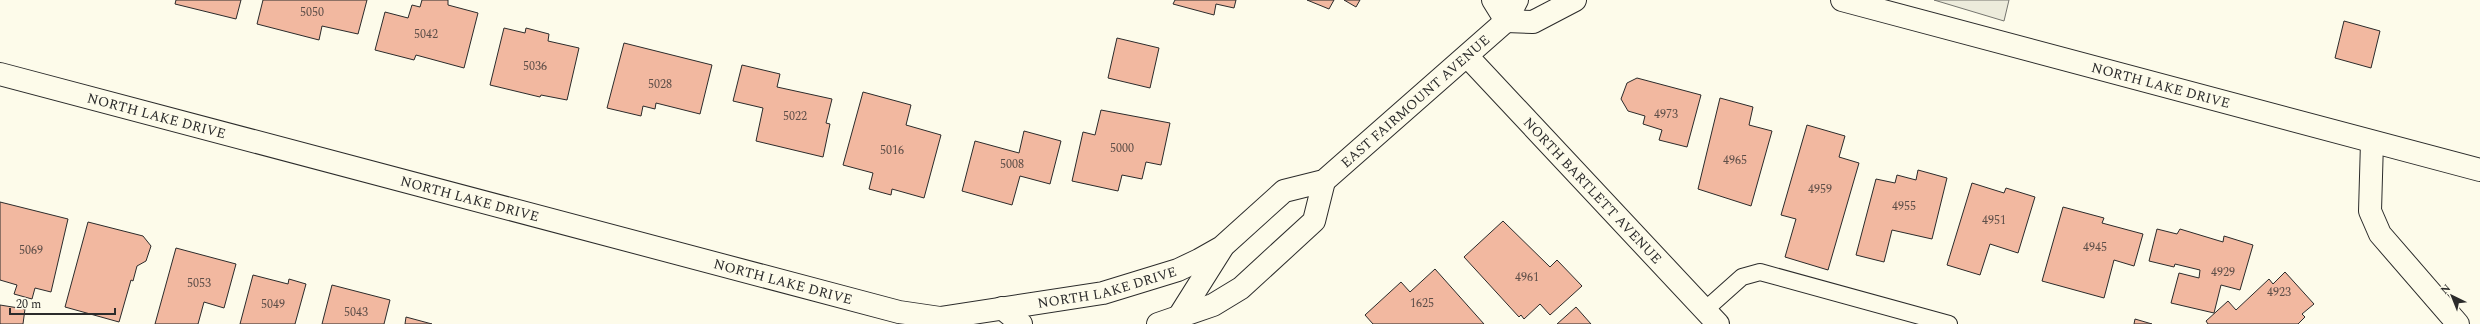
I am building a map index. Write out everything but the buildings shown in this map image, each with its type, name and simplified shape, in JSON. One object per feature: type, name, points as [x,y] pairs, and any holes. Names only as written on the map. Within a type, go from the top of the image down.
[{"type":"main road","points":[[1493,0],[1506,21]]},
{"type":"main road","points":[[1506,21],[1517,0]]},
{"type":"main road","points":[[1506,21],[1533,22],[1575,0]]},
{"type":"main road","name":"NORTH LAKE DRIVE","points":[[1842,0],[2480,170]]},
{"type":"main road","name":"EAST FAIRMOUNT AVENUE","points":[[1222,247],[1284,191],[1324,181],[1506,21]]},
{"type":"main road","name":"NORTH BARTLETT AVENUE","points":[[1467,56],[1712,317]]},
{"type":"main road","name":"NORTH LAKE DRIVE","points":[[0,74],[906,318],[948,321],[1002,308],[1103,292],[1178,270],[1222,247]]},
{"type":"main road","points":[[2372,142],[2370,211],[2380,234],[2458,324]]},
{"type":"main road","points":[[1158,324],[1177,321],[1212,305],[1241,288],[1314,221],[1324,181]]},
{"type":"main road","points":[[1177,321],[1222,247]]},
{"type":"main road","points":[[1002,308],[1021,324]]},
{"type":"lane","points":[[1712,317],[1742,277],[1760,272],[1949,324]]},
{"type":"shaded area","points":[[1934,0],[2009,0],[2004,21]]}]
